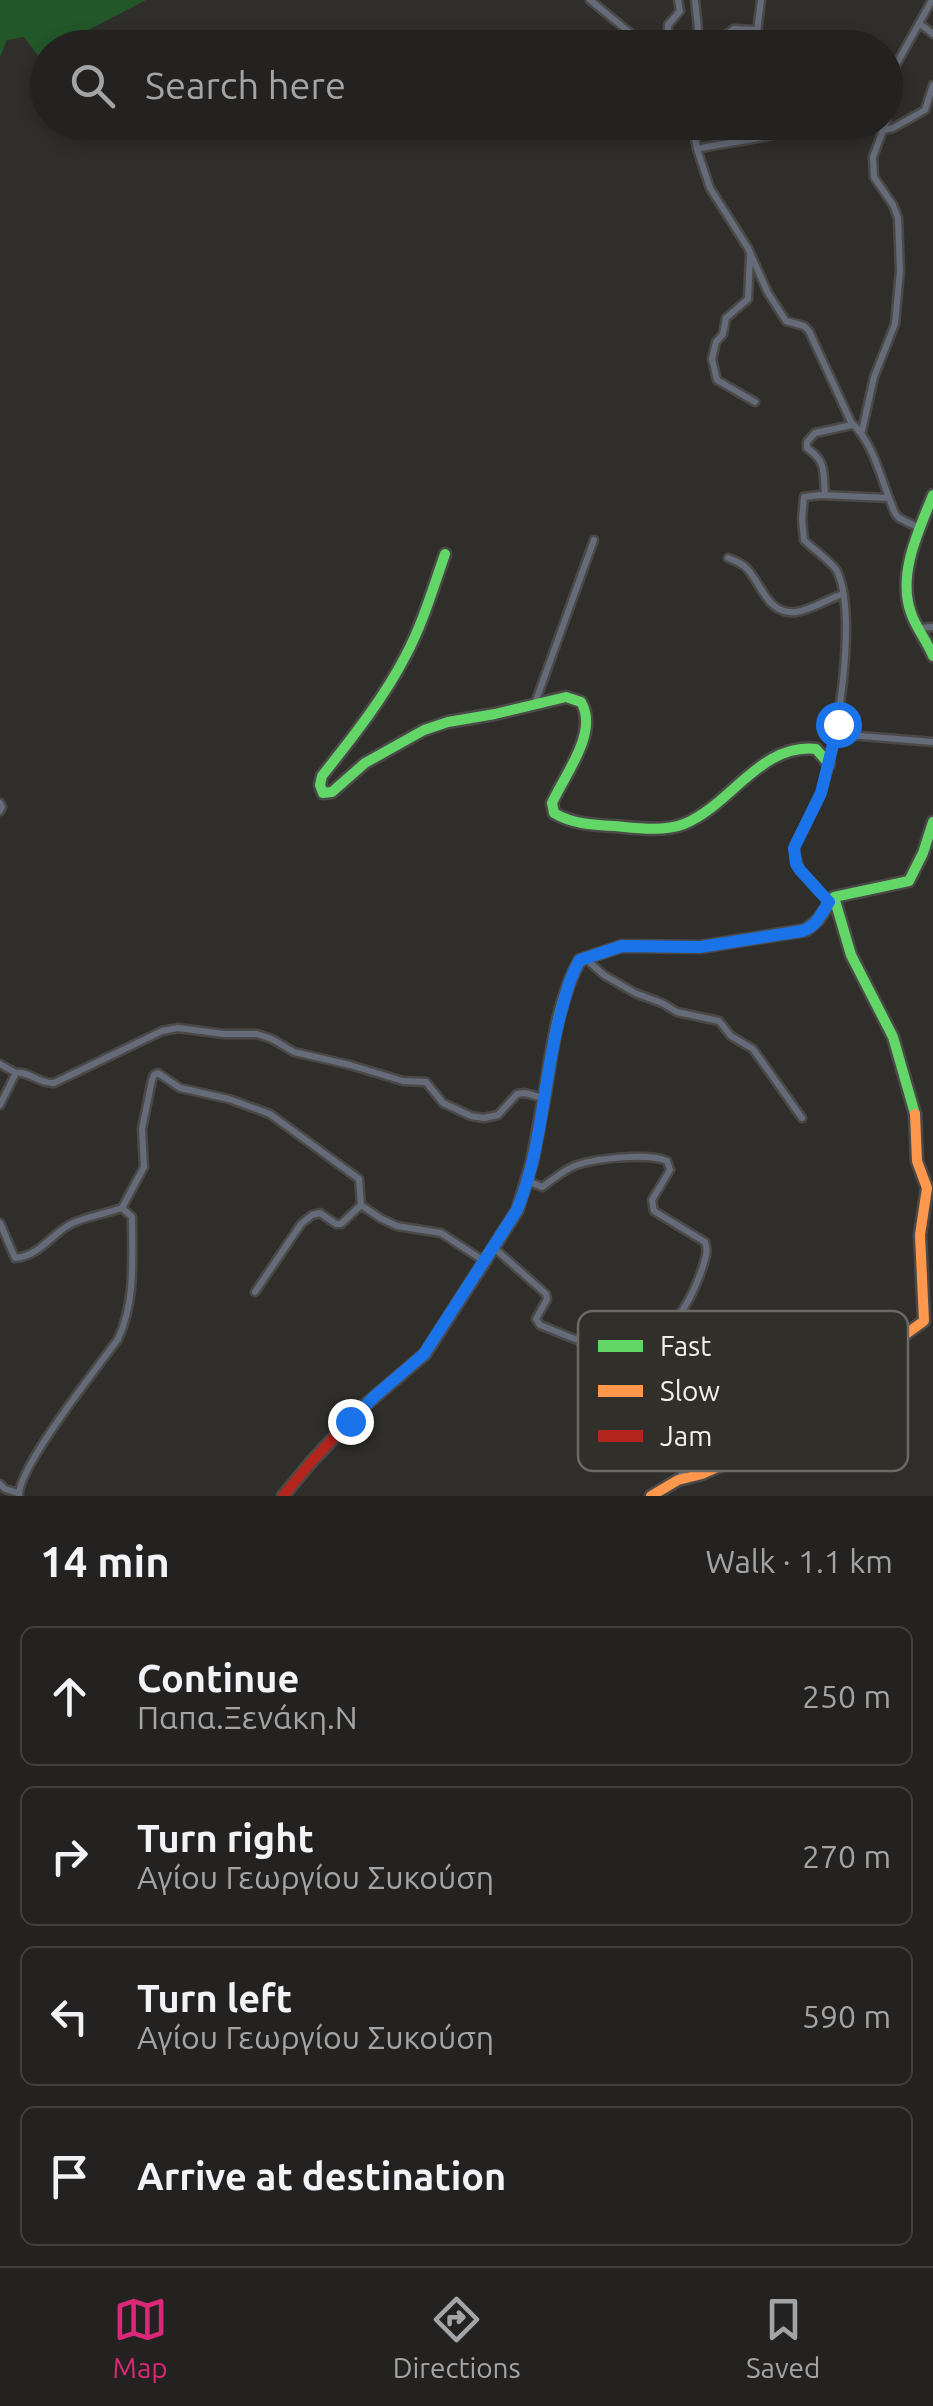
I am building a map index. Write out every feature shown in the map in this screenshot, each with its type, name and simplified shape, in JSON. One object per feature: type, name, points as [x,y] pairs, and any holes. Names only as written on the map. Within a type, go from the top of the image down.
[{"type":"street","points":[[590,0],[627,30]]},
{"type":"street","points":[[667,30],[680,11],[678,0]]},
{"type":"street","points":[[695,0],[698,30]]},
{"type":"street","points":[[733,30],[756,30],[761,0]]},
{"type":"street","points":[[903,53],[932,0]]},
{"type":"street","points":[[919,24],[933,34]]},
{"type":"street","points":[[903,123],[925,110],[933,85]]},
{"type":"street","points":[[695,140],[710,188],[750,253],[768,293],[788,322],[809,331],[854,425],[862,432],[896,515],[920,526],[933,527]]},
{"type":"street","points":[[697,149],[743,140]]},
{"type":"street","points":[[862,432],[874,377],[895,324],[899,287],[898,218],[872,170],[880,140]]},
{"type":"street","points":[[750,253],[748,299],[726,318],[712,360],[717,380],[755,402]]},
{"type":"street","points":[[825,495],[822,462],[807,448],[807,442],[815,433],[854,425]]},
{"type":"street","points":[[933,495],[920,526],[906,594],[933,656]]},
{"type":"street","points":[[889,498],[804,498],[804,540],[836,568],[843,594],[846,643],[837,734],[816,804],[794,848],[800,870],[832,900],[851,956],[898,1050],[915,1116],[916,1154],[930,1193],[920,1234],[923,1308],[928,1320]]},
{"type":"street","points":[[535,704],[594,540]]},
{"type":"street","points":[[445,554],[413,642],[357,731],[322,776],[321,792],[332,792],[366,763],[424,730],[571,697],[588,708],[586,730],[552,803],[554,813],[565,820],[655,828],[681,826],[712,807],[762,765],[790,749],[803,746],[818,750],[829,764]]},
{"type":"street","points":[[728,558],[748,569],[776,609],[782,611],[798,612],[843,594]]},
{"type":"street","points":[[920,628],[933,627]]},
{"type":"street","points":[[837,734],[933,742]]},
{"type":"street","points":[[0,803],[0,811]]},
{"type":"street","points":[[282,1496],[364,1406],[424,1354],[517,1210],[528,1181],[554,1038],[577,965],[585,958],[622,946],[700,947],[802,931],[814,925],[832,900],[912,878],[932,831]]},
{"type":"street","points":[[585,958],[604,975],[635,993],[677,1012],[718,1021],[731,1036],[752,1049],[802,1118]]},
{"type":"street","points":[[0,1064],[40,1082],[54,1082],[162,1031],[178,1028],[262,1035],[294,1052],[403,1081],[426,1082],[443,1103],[477,1117],[494,1118],[518,1094],[543,1098]]},
{"type":"street","points":[[0,1105],[16,1072]]},
{"type":"street","points":[[0,1222],[12,1254],[20,1258],[40,1248],[69,1224],[122,1208],[144,1167],[142,1129],[152,1080],[157,1073],[184,1089],[270,1114],[359,1179],[361,1205]]},
{"type":"street","points":[[528,1181],[542,1187],[564,1171],[592,1162],[651,1158],[668,1161],[670,1170],[652,1200],[654,1210],[705,1242],[708,1249],[699,1281],[683,1311]]},
{"type":"street","points":[[361,1205],[396,1226],[441,1233],[484,1261]]},
{"type":"street","points":[[255,1292],[312,1215],[320,1214],[341,1224],[361,1205]]},
{"type":"street","points":[[0,1484],[18,1495],[20,1484],[42,1446],[125,1324],[132,1265],[132,1216],[122,1208]]},
{"type":"street","points":[[493,1247],[546,1294],[536,1318],[540,1325],[578,1340]]},
{"type":"street","points":[[678,1480],[682,1471]]},
{"type":"street","points":[[651,1496],[678,1480],[709,1471]]},
{"type":"green space","points":[[0,0],[146,0],[89,30],[30,30],[30,45],[24,37],[7,40],[0,57]]},
{"type":"traffic: fast","points":[[933,495],[912,552],[907,583],[911,613],[933,656]]},
{"type":"traffic: fast","points":[[445,554],[406,655],[378,702],[322,776],[323,793],[332,792],[365,763],[424,730],[566,697],[581,702],[586,726],[578,753],[552,803],[554,813],[576,822],[658,829],[676,826],[701,815],[778,756],[816,749],[829,764]]},
{"type":"traffic: fast","points":[[545,1093],[561,1008],[580,960],[622,946],[700,947],[806,930],[834,897],[909,881],[933,822]]},
{"type":"traffic: fast","points":[[834,897],[851,955],[893,1037],[915,1114]]},
{"type":"traffic: slow","points":[[908,1333],[924,1321],[920,1235],[927,1188],[917,1161],[915,1114]]},
{"type":"traffic: slow","points":[[651,1496],[678,1480],[709,1471]]},
{"type":"traffic: jam","points":[[283,1496],[364,1406],[425,1354],[517,1211],[532,1162],[545,1093]]},
{"type":"route","points":[[350,1421],[424,1354],[517,1210],[534,1154],[554,1038],[580,960],[622,946],[700,947],[802,931],[818,920],[829,902],[805,878],[796,864],[794,848],[821,793],[838,724]]}]
